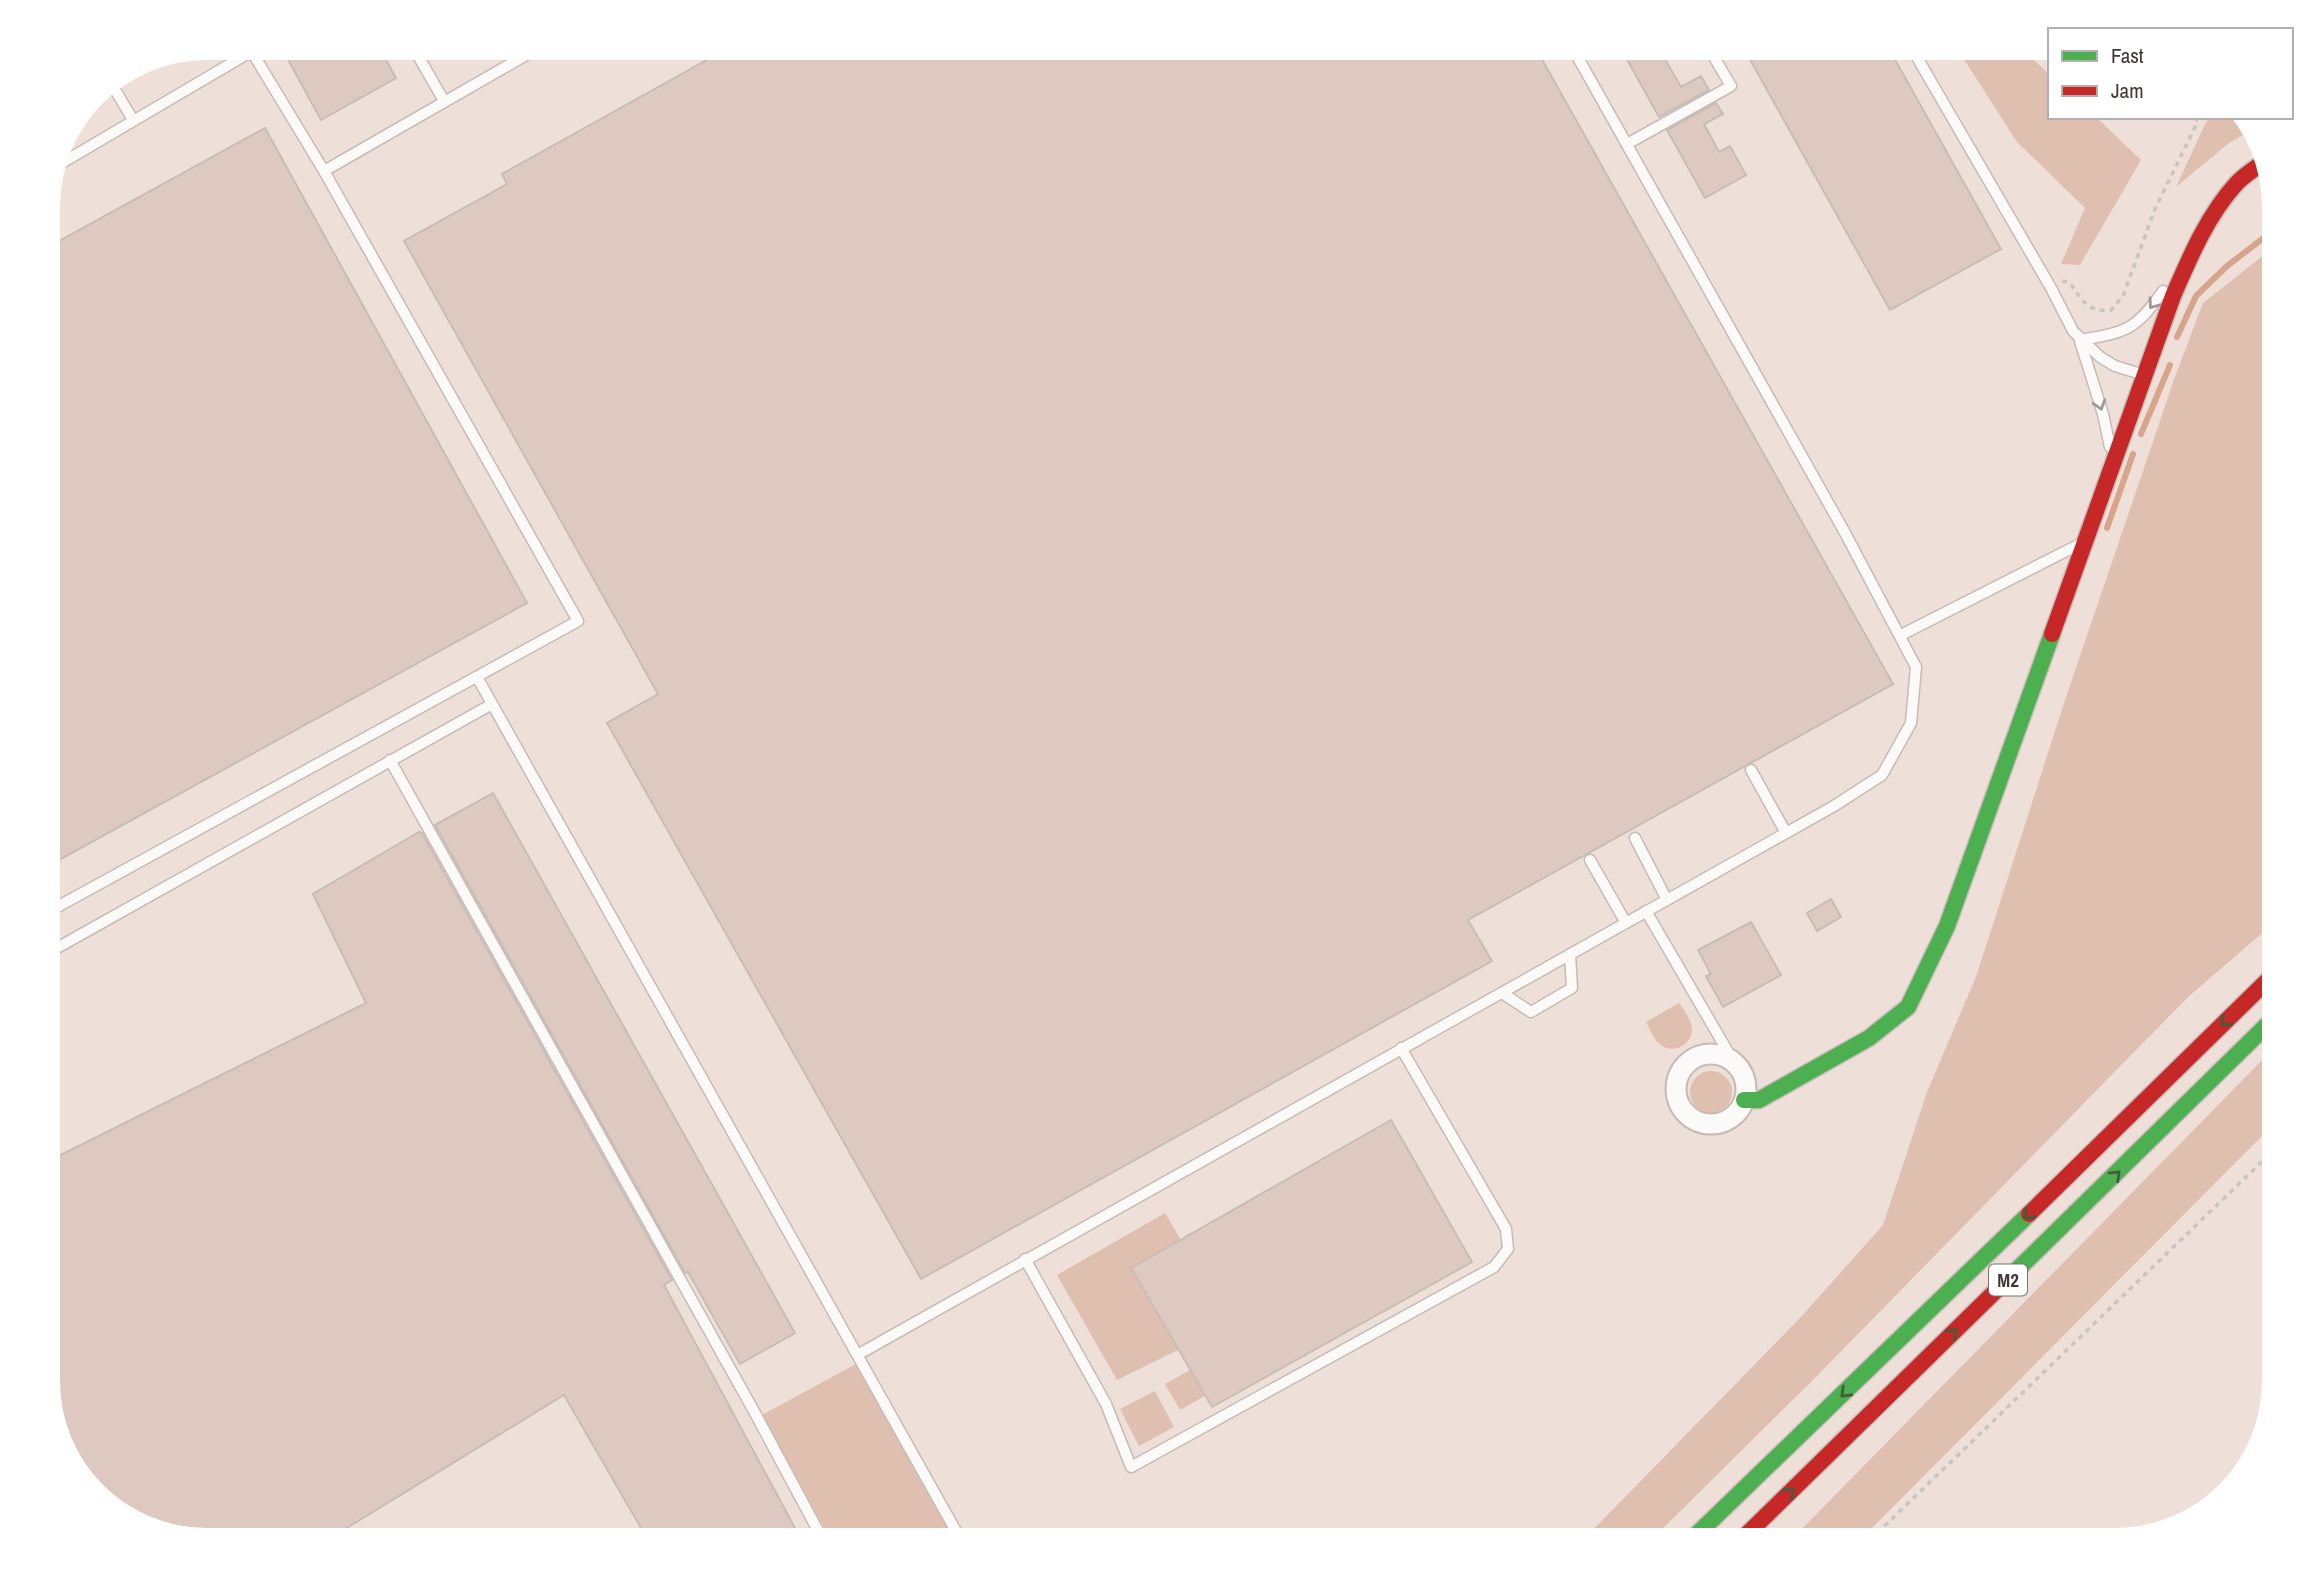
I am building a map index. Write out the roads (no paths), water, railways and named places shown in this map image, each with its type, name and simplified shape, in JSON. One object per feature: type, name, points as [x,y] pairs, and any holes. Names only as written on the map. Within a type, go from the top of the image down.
[{"type":"main road","points":[[1745,1100],[1759,1100],[1868,1038],[1908,1007],[1947,926],[2173,296],[2193,249],[2216,210],[2236,183],[2256,168]]},
{"type":"main road","name":"M2","points":[[1704,1528],[2262,986]]},
{"type":"main road","name":"M2","points":[[1753,1528],[2262,1030]]},
{"type":"street","points":[[1703,1055],[1714,1055],[1735,1064],[1745,1081],[1745,1100],[1734,1116],[1714,1124],[1693,1119],[1684,1111],[1678,1101],[1678,1078],[1692,1060],[1703,1055]]},
{"type":"lane","points":[[68,159],[238,60]]},
{"type":"lane","points":[[60,905],[578,621],[261,60]]},
{"type":"lane","points":[[420,60],[444,101]]},
{"type":"lane","points":[[324,171],[517,60]]},
{"type":"lane","points":[[859,1354],[1786,833],[1882,775],[1911,723],[1916,667],[1901,635],[1580,60]]},
{"type":"lane","points":[[1627,144],[1731,86],[1716,60]]},
{"type":"lane","points":[[1919,60],[2073,331],[2100,357],[2115,366],[2145,375]]},
{"type":"lane","points":[[116,91],[133,120]]},
{"type":"lane","points":[[2080,340],[2123,332],[2147,314],[2193,249]]},
{"type":"lane","points":[[2080,340],[2110,442],[2110,472]]},
{"type":"lane","points":[[1901,635],[2086,542]]},
{"type":"lane","points":[[477,677],[954,1528]]},
{"type":"lane","points":[[60,946],[492,704]]},
{"type":"lane","points":[[390,760],[749,1401],[817,1528]]},
{"type":"lane","points":[[1751,770],[1786,833]]},
{"type":"lane","points":[[1635,838],[1667,900]]},
{"type":"lane","points":[[1590,860],[1626,923]]},
{"type":"lane","points":[[1646,911],[1735,1064]]},
{"type":"lane","points":[[1502,993],[1531,1012],[1572,988],[1570,954]]},
{"type":"lane","points":[[1025,1259],[1106,1404],[1131,1467],[1494,1267],[1508,1249],[1506,1229],[1401,1048]]},
{"type":"waterway","points":[[2177,337],[2196,296],[2227,266],[2262,239]]},
{"type":"waterway","points":[[2141,434],[2170,365]]},
{"type":"waterway","points":[[2107,528],[2133,454]]}]
